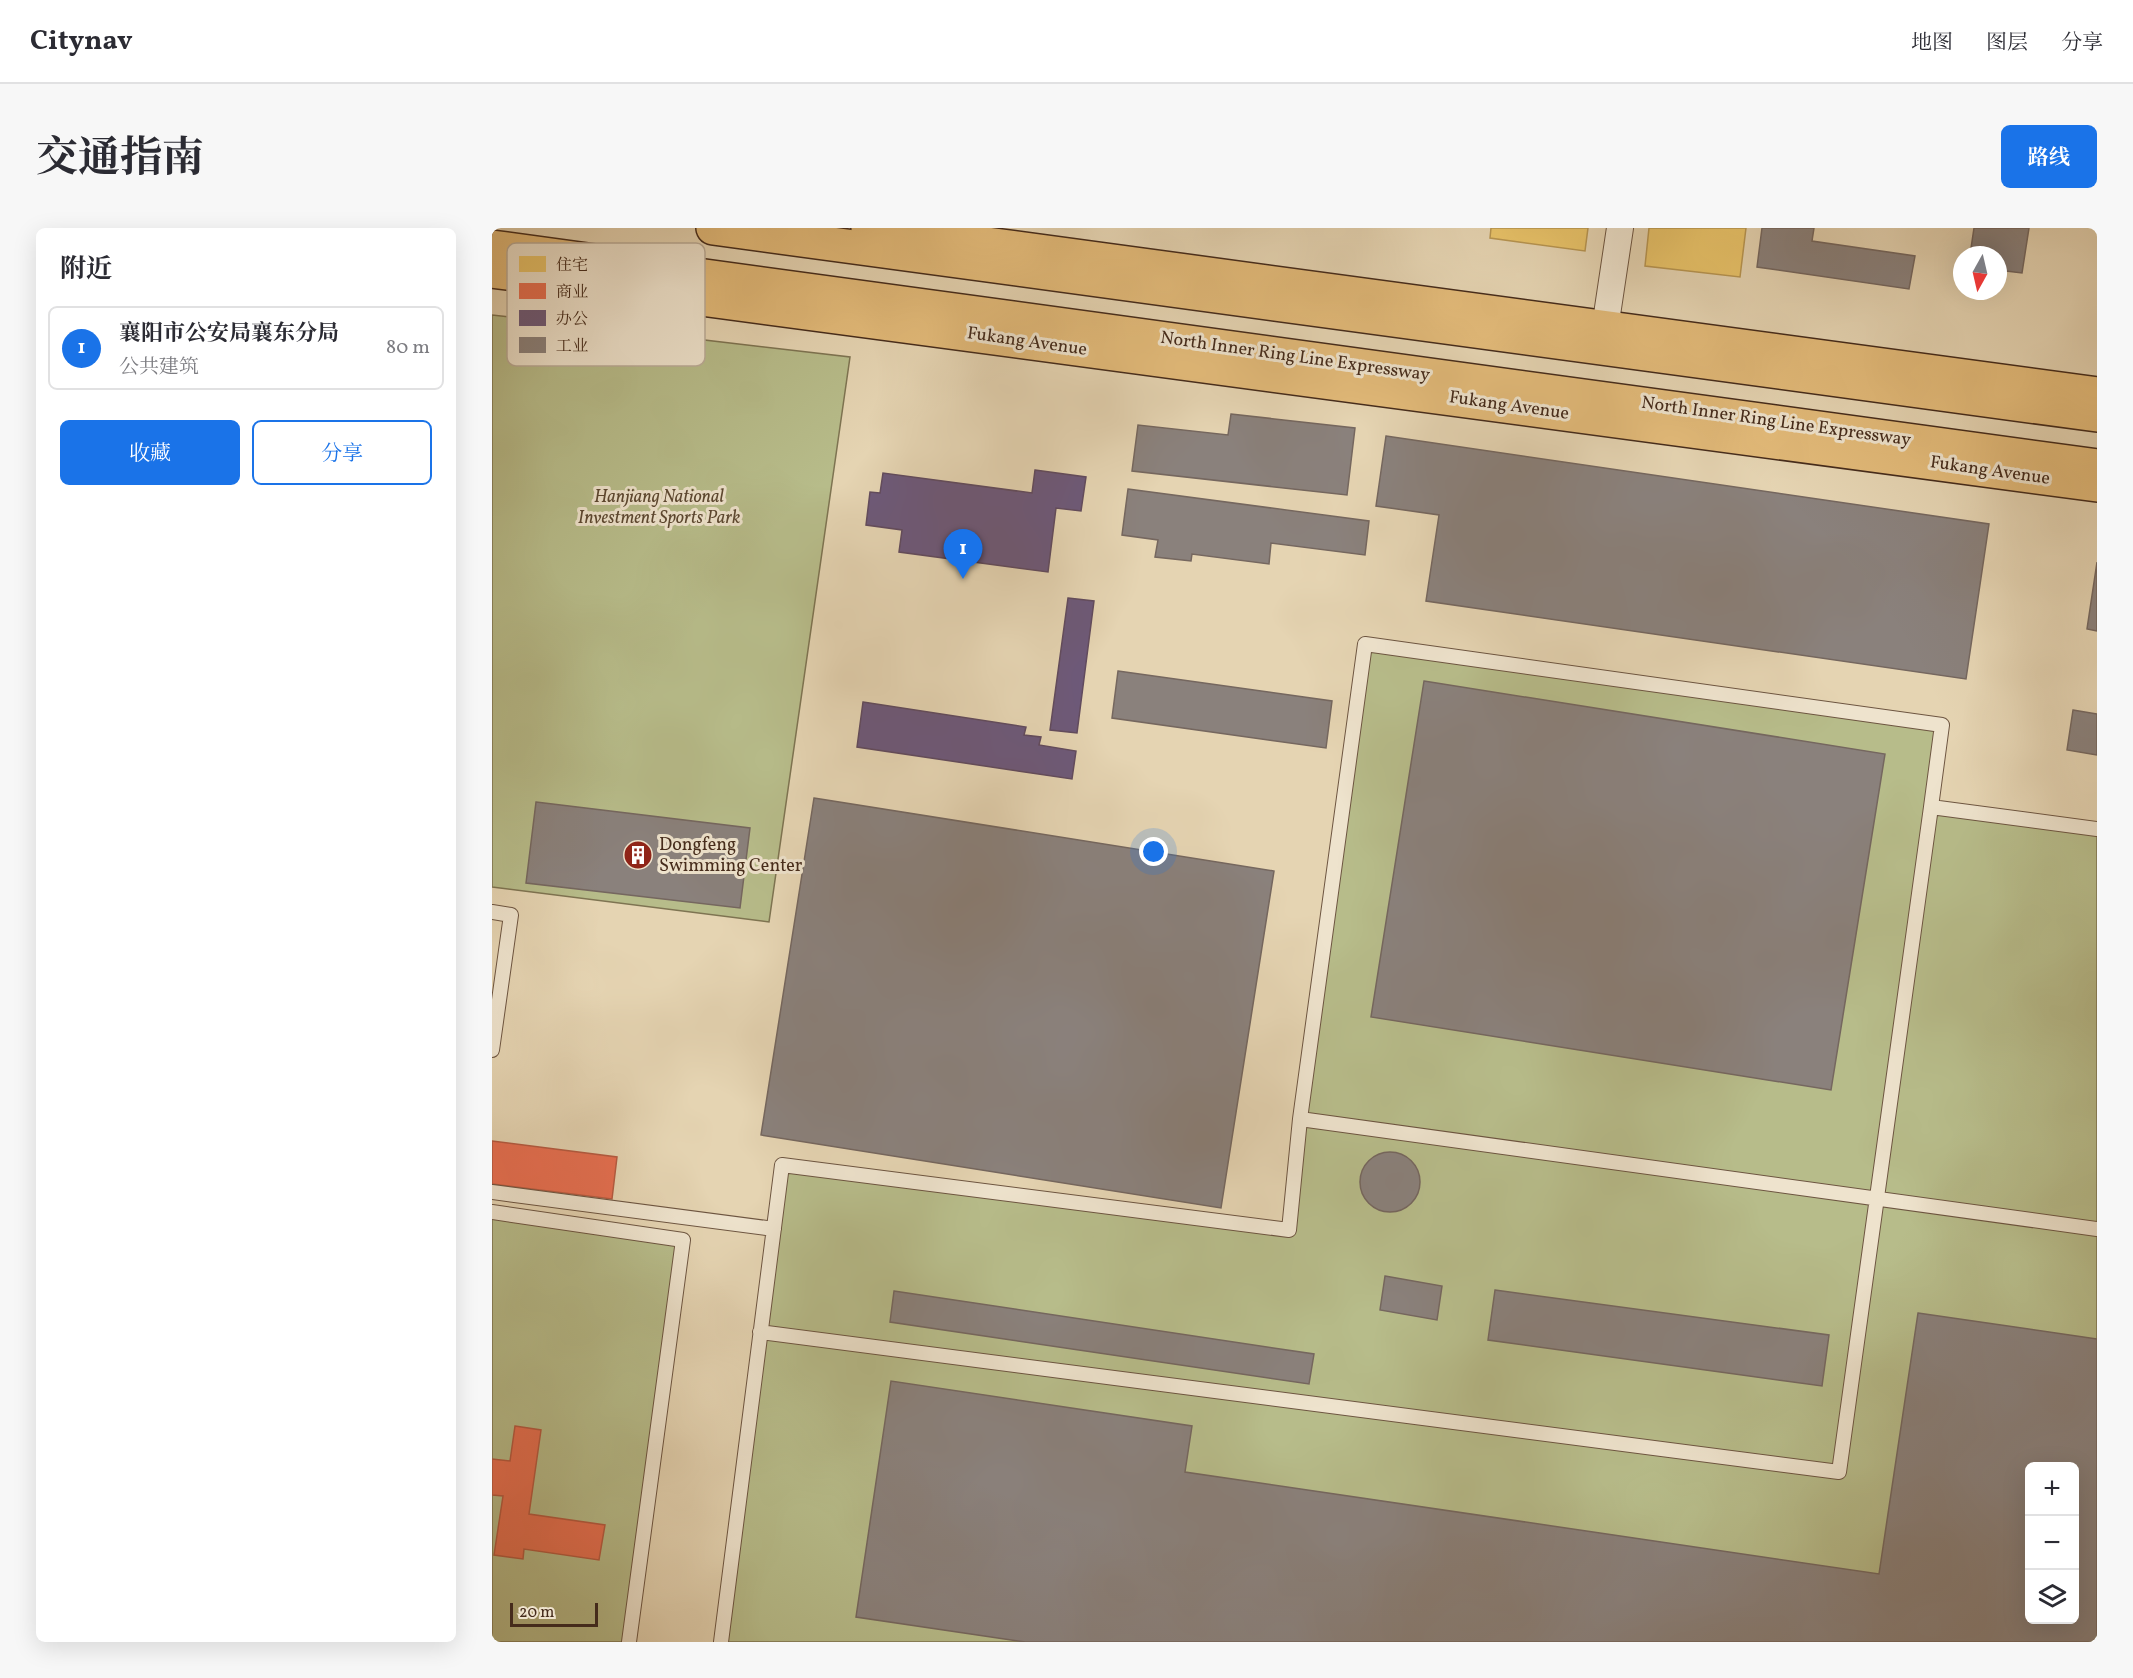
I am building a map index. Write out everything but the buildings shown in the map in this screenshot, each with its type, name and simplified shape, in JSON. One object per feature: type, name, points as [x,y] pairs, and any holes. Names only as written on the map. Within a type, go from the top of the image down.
[{"type":"main road","points":[[713,228],[2097,415]]},
{"type":"main road","points":[[868,228],[2097,394]]},
{"type":"main road","name":"North Inner Ring Line Expressway","points":[[492,247],[507,249]]},
{"type":"main road","name":"Fukang Avenue","points":[[492,271],[507,273]]},
{"type":"main road","name":"North Inner Ring Line Expressway","points":[[705,276],[2097,466]]},
{"type":"main road","name":"Fukang Avenue","points":[[705,299],[2097,485]]},
{"type":"street","points":[[1605,328],[1620,228]]},
{"type":"lane","points":[[720,1642],[760,1332],[774,1229],[782,1165],[1288,1230],[1300,1119],[1365,644],[1942,725],[1839,1472],[760,1332]]},
{"type":"lane","points":[[1930,807],[2097,829]]},
{"type":"lane","points":[[492,912],[511,915],[492,1050]]},
{"type":"lane","points":[[1300,1119],[2097,1229]]},
{"type":"lane","points":[[492,1192],[774,1229]]},
{"type":"lane","points":[[492,1212],[683,1240],[629,1642]]},
{"type":"green space","name":"Hanjiang National Investment Sports Park","points":[[492,315],[507,317],[507,366],[705,366],[705,340],[850,357],[769,922],[492,887]]},
{"type":"green space","points":[[1365,644],[1942,725],[1931,807],[2097,829],[2097,1642],[721,1642],[782,1165],[1288,1230]]},
{"type":"green space","points":[[492,1212],[683,1240],[629,1642],[492,1642]]},
{"type":"place","name":"襄阳市公安局襄东分局","points":[[963,579]]},
{"type":"place","name":"Dongfeng Swimming Center","points":[[638,855]]}]
